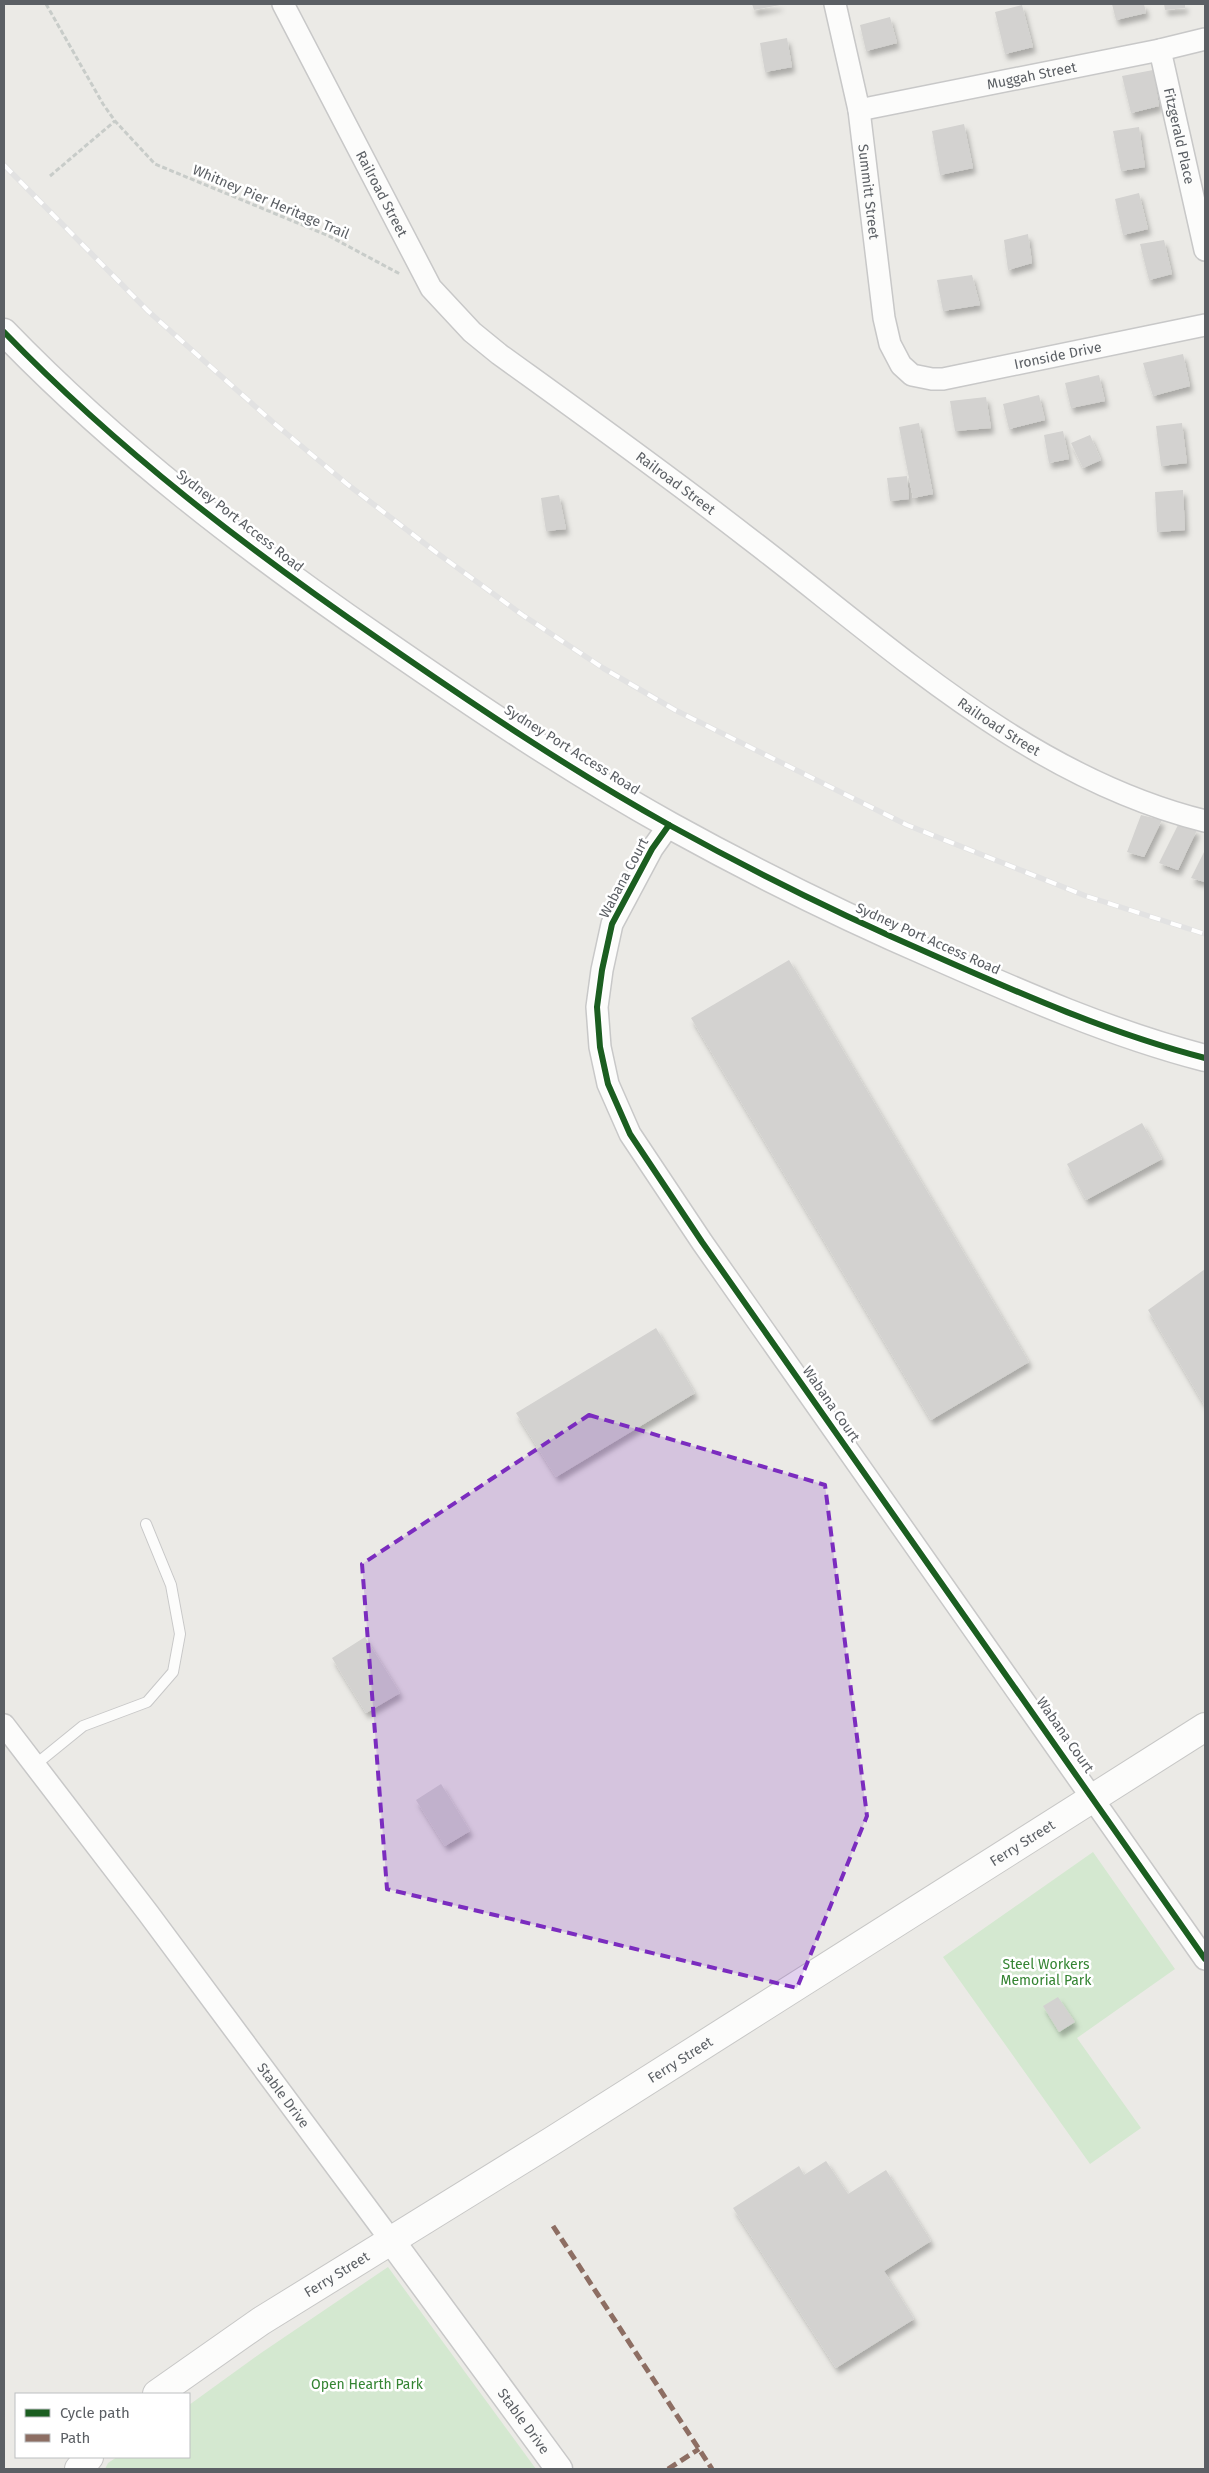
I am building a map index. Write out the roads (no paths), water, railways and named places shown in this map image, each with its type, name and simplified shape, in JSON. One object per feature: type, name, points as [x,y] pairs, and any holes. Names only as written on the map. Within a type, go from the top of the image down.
[{"type":"main road","name":"Ferry Street","points":[[158,2393],[261,2321],[390,2239],[552,2141],[1205,1727]]},
{"type":"main road","points":[[79,2469],[88,2458]]},
{"type":"street","name":"Railroad Street","points":[[283,4],[431,288],[472,332],[499,354],[664,474],[908,663],[975,711],[1033,748],[1099,785],[1174,813],[1205,821]]},
{"type":"street","name":"Summitt Street","points":[[835,4],[859,110],[884,318],[894,355],[912,375]]},
{"type":"street","name":"Muggah Street","points":[[859,110],[1160,50],[1205,39]]},
{"type":"street","name":"Fitzgerald Place","points":[[1160,50],[1205,250]]},
{"type":"street","name":"Ironside Drive","points":[[912,375],[944,379],[1205,325]]},
{"type":"street","name":"Sydney Port Access Road","points":[[4,332],[82,408],[167,481],[314,594],[470,702],[669,825],[803,896],[1001,986],[1096,1023],[1205,1058]]},
{"type":"street","name":"Wabana Court","points":[[669,825],[652,850],[612,924],[602,970],[597,1007],[600,1047],[608,1084],[630,1134],[708,1250],[1205,1959]]},
{"type":"street","name":"Stable Drive","points":[[4,1726],[148,1913],[559,2469]]},
{"type":"lane","points":[[35,1765],[83,1726],[146,1702],[173,1672],[180,1634],[171,1585],[146,1524]]},
{"type":"railway","points":[[4,165],[148,311],[275,424],[347,484],[437,553],[524,616],[603,668],[675,710],[907,825],[1086,896],[1205,934]]},
{"type":"park label","name":"Steel Workers Memorial Park","points":[[1046,1972]]},
{"type":"park label","name":"Open Hearth Park","points":[[367,2384]]}]
